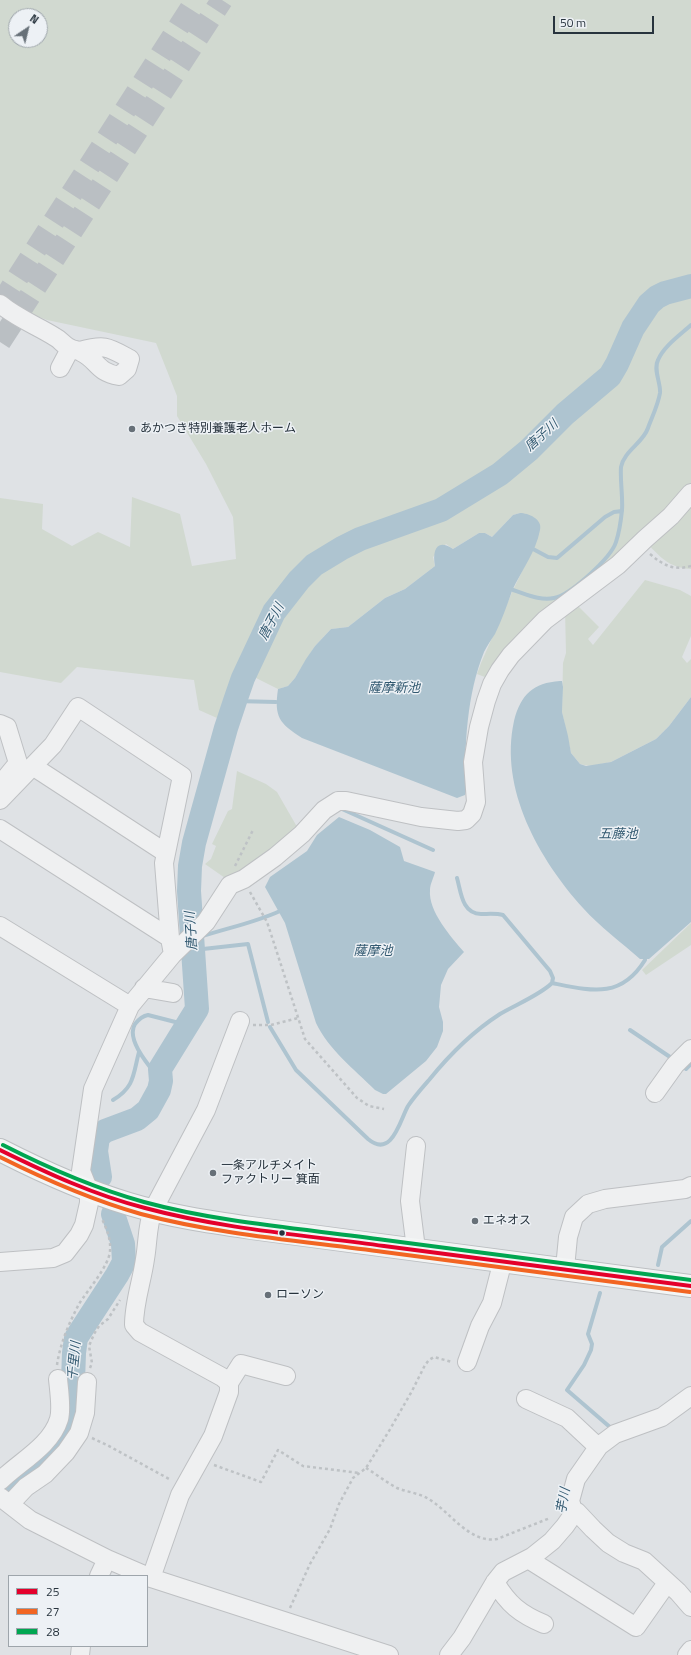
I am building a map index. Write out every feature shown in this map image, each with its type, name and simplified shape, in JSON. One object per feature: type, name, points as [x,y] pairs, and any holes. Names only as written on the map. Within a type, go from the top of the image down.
[{"type":"main road","points":[[0,1150],[89,1190],[129,1204],[187,1218],[251,1228],[565,1268],[691,1286]]},
{"type":"street","points":[[0,304],[14,315],[56,337],[75,350],[60,368]]},
{"type":"street","points":[[0,1262],[53,1258],[65,1253],[79,1235],[84,1225],[89,1203],[89,1190],[81,1171],[94,1089],[130,1006],[172,946],[193,935],[210,918],[228,888],[234,882],[244,879],[275,857],[302,834],[324,810],[338,801],[346,801],[421,817],[458,821],[466,820],[472,814],[476,802],[473,762],[479,727],[492,684],[510,655],[545,620],[608,574],[671,516],[691,493]]},
{"type":"street","points":[[0,800],[34,767],[53,745],[78,707],[182,776],[164,863],[172,946]]},
{"type":"street","points":[[0,724],[7,727],[18,763],[0,785]]},
{"type":"street","points":[[34,767],[166,852]]},
{"type":"street","points":[[0,829],[172,946]]},
{"type":"street","points":[[0,926],[130,1006]]},
{"type":"street","points":[[144,988],[173,993]]},
{"type":"street","points":[[229,1384],[222,1377],[140,1332],[134,1325],[136,1300],[146,1256],[148,1222],[152,1210],[206,1110],[240,1021]]},
{"type":"street","points":[[655,1093],[675,1065],[691,1049]]},
{"type":"street","points":[[416,1146],[410,1201],[416,1249]]},
{"type":"street","points":[[565,1268],[568,1237],[574,1217],[588,1204],[605,1199],[685,1189],[691,1186]]},
{"type":"street","points":[[467,1362],[480,1326],[492,1303],[503,1260]]},
{"type":"street","points":[[151,1578],[184,1486],[213,1436],[229,1392],[229,1384],[241,1364],[286,1376]]},
{"type":"street","points":[[0,1481],[35,1452],[52,1433],[59,1418],[58,1379]]},
{"type":"street","points":[[87,1382],[85,1413],[79,1433],[66,1452],[45,1474],[5,1501],[30,1520],[107,1559],[144,1575]]},
{"type":"street","points":[[594,1444],[603,1442],[615,1434],[662,1417],[691,1396]]},
{"type":"street","points":[[526,1399],[566,1418],[594,1444]]},
{"type":"street","points":[[449,1655],[462,1638],[494,1582],[507,1569],[528,1560],[552,1541],[572,1516],[573,1510],[570,1501],[576,1479],[594,1444]]},
{"type":"street","points":[[573,1510],[577,1512],[592,1530],[608,1543],[624,1553],[644,1561],[691,1607]]},
{"type":"street","points":[[99,1575],[107,1559]]},
{"type":"street","points":[[528,1560],[636,1627],[667,1583]]},
{"type":"street","points":[[148,1577],[389,1655]]},
{"type":"street","points":[[494,1582],[504,1598],[516,1609],[529,1618],[544,1624]]},
{"type":"street","points":[[687,1655],[691,1650]]},
{"type":"path","points":[[639,545],[660,563],[680,569],[691,566]]},
{"type":"path","points":[[228,888],[227,881],[253,830]]},
{"type":"path","points":[[244,879],[267,922],[305,1039],[357,1098],[369,1106],[384,1108]]},
{"type":"path","points":[[271,1025],[298,1018]]},
{"type":"path","points":[[58,1379],[56,1370],[62,1343],[80,1303],[100,1273],[110,1253],[110,1237],[100,1214]]},
{"type":"path","points":[[87,1382],[92,1363],[89,1346],[94,1334],[99,1326],[108,1320],[124,1294]]},
{"type":"path","points":[[285,1620],[310,1564],[330,1529],[339,1504],[353,1478],[366,1468],[389,1431],[429,1360],[434,1357],[459,1363],[467,1362]]},
{"type":"path","points":[[90,1437],[107,1444],[184,1486]]},
{"type":"path","points":[[200,1460],[261,1482],[278,1450],[303,1466],[359,1473]]},
{"type":"path","points":[[366,1468],[397,1488],[426,1498],[440,1507],[468,1531],[481,1538],[489,1540],[497,1538],[552,1517]]},
{"type":"shaded area","points":[[0,0],[691,0],[691,569],[682,568],[667,562],[637,534],[625,549],[490,679],[477,674],[513,590],[533,549],[520,513],[513,515],[492,537],[485,533],[479,533],[453,549],[446,544],[433,557],[435,566],[405,589],[385,598],[348,627],[331,629],[315,646],[295,678],[288,686],[278,689],[254,677],[235,718],[217,718],[199,710],[194,680],[77,667],[61,683],[0,672],[0,498],[43,504],[42,529],[72,546],[98,532],[130,547],[132,497],[180,514],[192,566],[236,559],[233,517],[206,464],[177,416],[177,396],[156,343],[47,320],[18,309],[0,294]]},
{"type":"shaded area","points":[[645,580],[680,590],[691,596],[691,636],[682,657],[687,663],[691,659],[691,697],[669,726],[656,739],[611,762],[591,766],[580,764],[571,753],[562,712],[563,663],[566,653],[565,609],[576,604],[599,627],[588,639],[593,645]]},
{"type":"shaded area","points":[[237,771],[266,784],[277,792],[300,832],[231,879],[225,878],[205,864],[211,859],[216,846],[212,844],[228,811],[232,809]]},
{"type":"shaded area","points":[[691,923],[691,945],[646,975],[642,970]]},
{"type":"water","name":"薩摩新池","points":[[520,513],[534,517],[539,523],[540,530],[535,546],[512,591],[500,623],[484,652],[478,668],[470,703],[466,738],[465,795],[457,798],[302,738],[283,723],[278,713],[278,689],[288,686],[295,678],[315,646],[331,629],[348,627],[385,598],[405,589],[435,566],[434,555],[439,545],[448,546],[453,549],[479,533],[485,533],[492,537],[513,515]]},
{"type":"water","name":"五藤池","points":[[562,681],[562,712],[571,753],[580,764],[586,766],[611,762],[656,739],[669,726],[691,697],[691,922],[649,959],[640,959],[590,915],[567,889],[538,845],[526,822],[518,797],[512,772],[511,747],[514,721],[520,704],[535,687],[551,682]]},
{"type":"water","name":"薩摩池","points":[[339,817],[370,830],[400,847],[404,861],[435,872],[430,890],[430,898],[436,915],[464,952],[448,969],[441,985],[439,1007],[443,1022],[443,1031],[437,1047],[426,1061],[386,1094],[375,1090],[342,1059],[321,1033],[316,1023],[285,923],[265,887],[270,877],[307,851],[317,835]]},
{"type":"waterway","name":"唐子川","points":[[100,1177],[96,1151],[98,1137],[105,1131],[137,1119],[148,1110],[159,1090],[161,1081],[160,1069],[197,1009],[189,891],[190,866],[194,843],[235,701],[243,678],[274,612],[299,580],[314,565],[360,539],[441,510],[500,474],[529,450],[565,414],[610,376],[633,328],[649,304],[657,297],[665,293],[691,286]]},
{"type":"waterway","points":[[513,590],[533,597],[544,599],[554,598],[570,590],[589,575],[613,549],[618,535],[622,510],[621,467],[626,456],[646,433],[656,406],[660,393],[656,368],[658,360],[668,345],[691,325]]},
{"type":"waterway","points":[[533,549],[548,557],[557,558],[605,517],[614,512],[622,511]]},
{"type":"waterway","points":[[235,701],[276,702]]},
{"type":"waterway","points":[[342,809],[433,850]]},
{"type":"waterway","points":[[270,1027],[296,1070],[368,1139],[376,1144],[383,1144],[389,1141],[394,1135],[413,1099],[445,1061],[462,1044],[480,1028],[500,1014],[534,996],[552,983],[553,978],[550,971],[503,915],[475,913],[466,906],[461,896],[457,878]]},
{"type":"waterway","points":[[200,937],[280,911]]},
{"type":"waterway","points":[[194,950],[248,944],[268,1022]]},
{"type":"waterway","points":[[552,983],[593,990],[616,987],[636,973],[645,960]]},
{"type":"waterway","points":[[161,1081],[140,1054],[136,1046],[133,1038],[135,1024],[141,1018],[148,1015],[187,1025]]},
{"type":"waterway","points":[[630,1030],[673,1059]]},
{"type":"waterway","points":[[113,1100],[126,1090],[129,1085],[134,1073],[139,1052]]},
{"type":"waterway","points":[[681,1065],[686,1069],[691,1064]]},
{"type":"waterway","name":"千里川","points":[[0,1494],[45,1456],[62,1435],[69,1421],[72,1409],[76,1338],[124,1262],[123,1244],[113,1214]]},
{"type":"waterway","points":[[658,1265],[662,1247],[691,1221]]},
{"type":"waterway","points":[[600,1293],[588,1334],[592,1344],[591,1350],[584,1365],[567,1390],[611,1428]]},
{"type":"tunnel","points":[[0,305],[196,0]]},
{"type":"tunnel","points":[[0,342],[222,0]]},
{"type":"transit line","name":"28","points":[[3,1145],[37,1162],[89,1184],[144,1202],[203,1215],[264,1225],[691,1280]]},
{"type":"transit line","name":"25","points":[[0,1150],[53,1175],[107,1197],[145,1208],[204,1221],[264,1231],[691,1286]]},
{"type":"transit line","name":"27","points":[[0,1157],[87,1196],[141,1214],[201,1227],[262,1237],[690,1292]]},
{"type":"place","name":"あかつき特別養護老人ホーム","points":[[132,429]]},
{"type":"place","name":"一条アルチメイト ファクトリー 箕面","points":[[213,1173]]},
{"type":"place","name":"エネオス","points":[[475,1221]]},
{"type":"place","name":"ローソン","points":[[268,1295]]},
{"type":"water label","name":"芋川","points":[[564,1501]]}]
